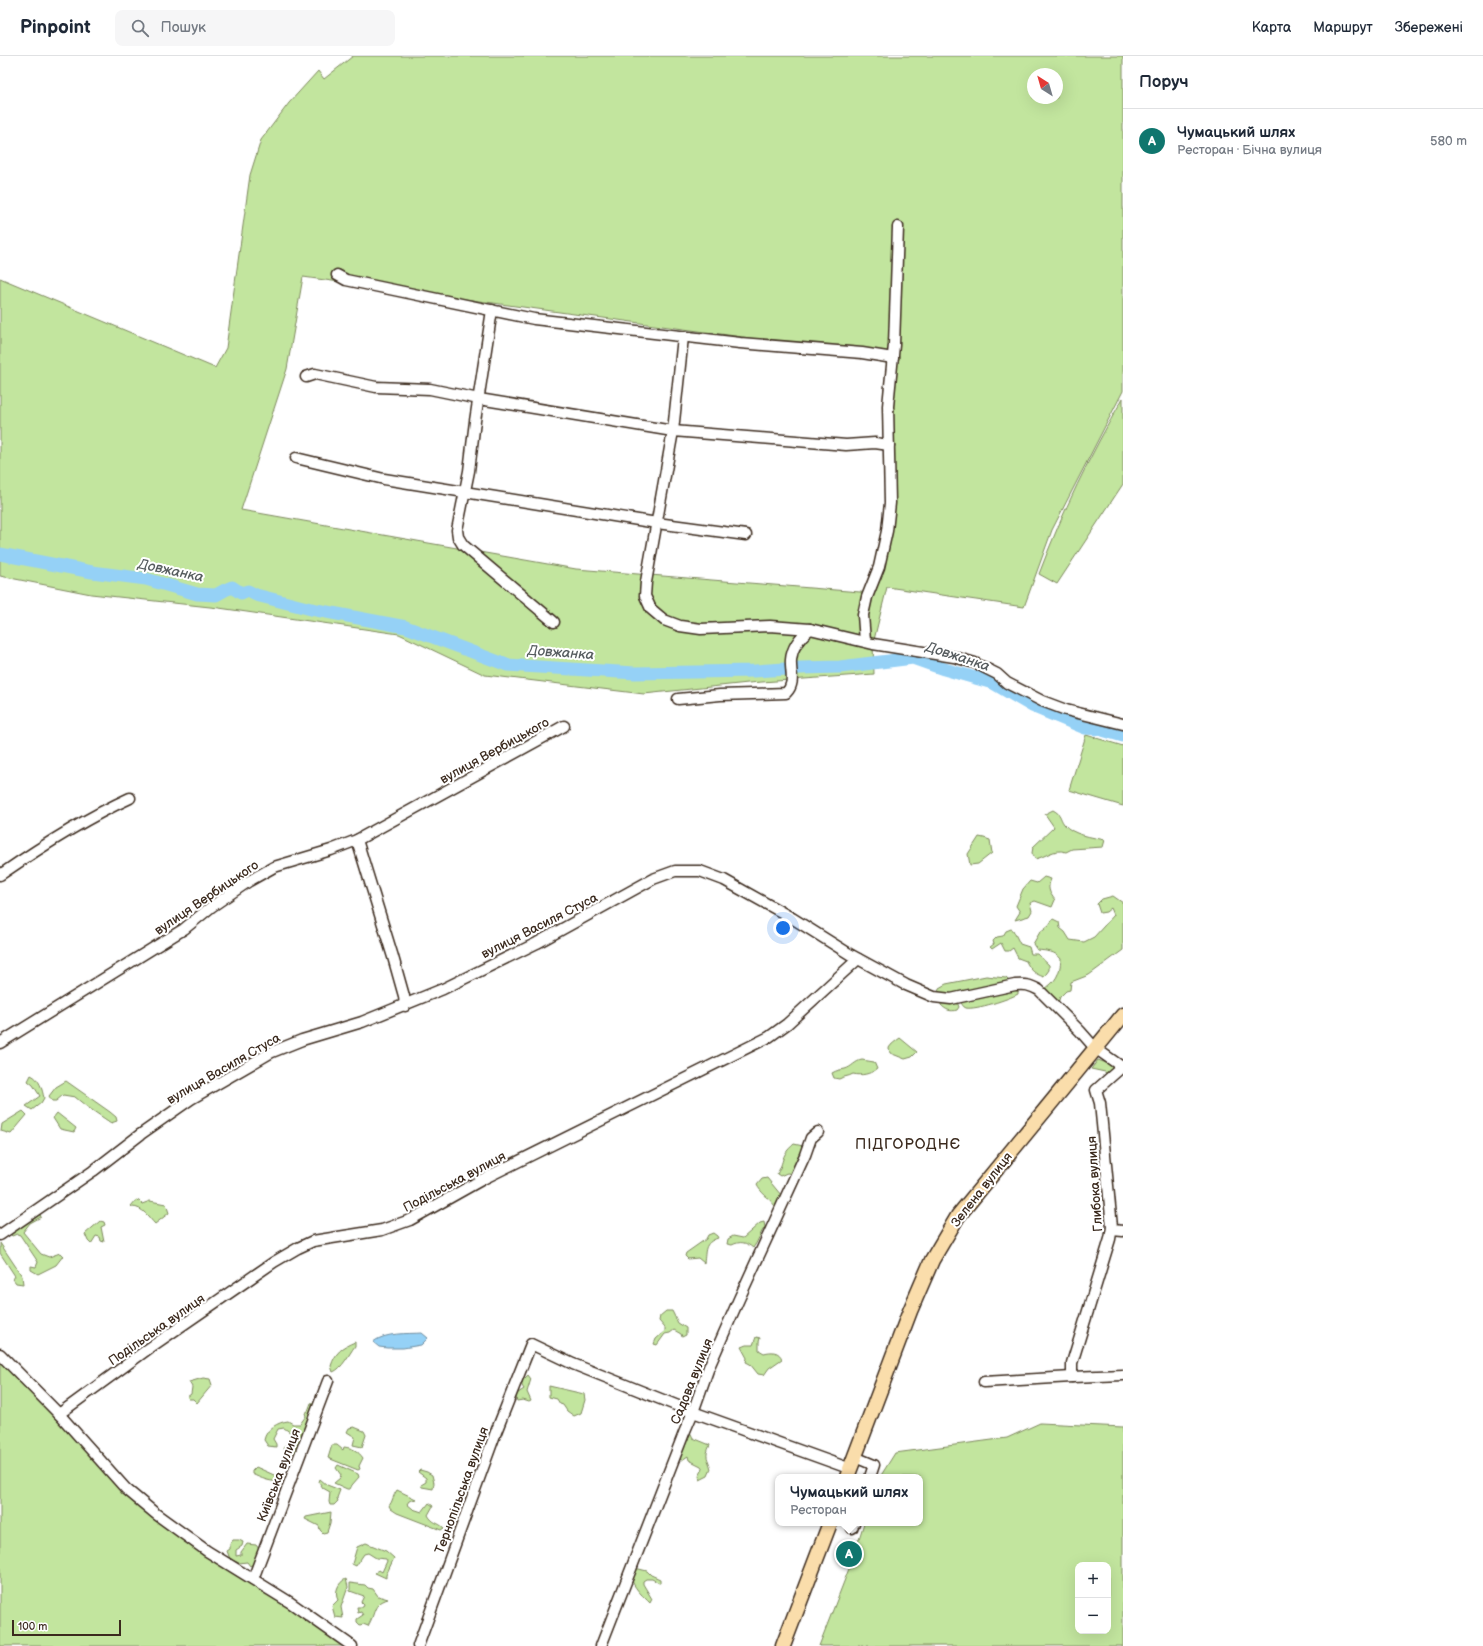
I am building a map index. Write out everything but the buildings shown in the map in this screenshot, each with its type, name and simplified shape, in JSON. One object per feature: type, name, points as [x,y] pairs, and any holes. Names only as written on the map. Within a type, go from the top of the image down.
[{"type":"highway","name":"Зелена вулиця","points":[[851,1468],[910,1311],[932,1260],[958,1216],[1123,1015]]},
{"type":"highway","points":[[783,1646],[829,1526]]},
{"type":"street","points":[[865,641],[863,615],[867,597],[879,567],[887,531],[890,472],[888,446],[890,420],[888,406],[893,358],[898,227]]},
{"type":"street","points":[[337,275],[346,280],[534,319],[683,337],[862,353],[893,358]]},
{"type":"street","points":[[492,310],[458,537],[463,545],[554,622]]},
{"type":"street","points":[[683,337],[673,431],[645,596],[651,609],[664,620],[680,626],[701,629],[770,626],[810,629],[873,644],[954,657],[975,663],[997,674],[1007,683],[1042,701],[1066,710],[1123,724]]},
{"type":"street","points":[[306,377],[315,374],[376,387],[430,389],[478,399],[673,431],[846,445],[875,443],[888,446]]},
{"type":"street","points":[[296,458],[384,479],[657,523],[746,535]]},
{"type":"street","points":[[678,699],[720,695],[786,693],[792,683],[790,662],[794,647],[801,636],[810,629]]},
{"type":"street","name":"вулиця Вербицького","points":[[0,1043],[178,933],[211,907],[274,867],[331,850],[357,840],[564,726]]},
{"type":"street","points":[[0,875],[39,848],[99,812],[130,798]]},
{"type":"street","points":[[357,840],[393,957],[404,996],[405,1006]]},
{"type":"street","name":"вулиця Василя Стуса","points":[[0,1235],[93,1171],[141,1134],[191,1099],[272,1052],[302,1040],[362,1022],[405,1006],[443,989],[537,943],[653,879],[675,871],[700,871],[724,880],[786,914],[858,959],[906,985],[934,997],[951,999],[1015,985],[1024,984],[1031,986],[1044,995],[1095,1048],[1122,1067]]},
{"type":"street","name":"Подільська вулиця","points":[[59,1414],[148,1349],[274,1262],[298,1248],[313,1241],[382,1230],[410,1220],[484,1179],[769,1037],[787,1024],[858,959]]},
{"type":"street","name":"Глибока вулиця","points":[[1072,1377],[1072,1363],[1112,1230],[1100,1103],[1096,1090],[1122,1067]]},
{"type":"street","name":"Садова вулиця","points":[[601,1646],[710,1367],[739,1299],[805,1155],[811,1138],[818,1132]]},
{"type":"street","points":[[1112,1230],[1123,1231]]},
{"type":"street","name":"Тернопільська вулиця","points":[[418,1646],[496,1432],[531,1344],[573,1364],[693,1412]]},
{"type":"street","points":[[0,1354],[59,1414],[126,1490],[207,1551],[291,1603],[352,1646]]},
{"type":"street","points":[[984,1382],[1072,1377],[1123,1376]]},
{"type":"street","name":"Київська вулиця","points":[[253,1579],[328,1381]]},
{"type":"street","points":[[693,1412],[851,1468],[874,1465],[871,1474]]},
{"type":"green space","points":[[353,56],[1123,56],[1123,391],[1052,530],[1024,607],[887,587],[873,644],[874,674],[748,683],[644,694],[485,675],[399,634],[219,608],[91,594],[0,576],[0,278],[215,368],[226,348],[250,175],[261,140],[289,103],[318,71],[324,79]],"holes":[[[303,277],[896,358],[887,542],[873,594],[576,569],[241,510],[287,369]]]},
{"type":"green space","points":[[1123,398],[1123,484],[1057,584],[1039,574],[1077,484]]},
{"type":"green space","points":[[1086,735],[1123,746],[1123,806],[1069,790]]},
{"type":"green space","points":[[1053,810],[1059,815],[1064,824],[1072,831],[1105,840],[1103,847],[1072,849],[1066,852],[1058,851],[1035,859],[1032,853],[1033,847],[1054,827],[1045,814]]},
{"type":"green space","points":[[979,837],[990,840],[992,853],[978,864],[970,865],[968,854]]},
{"type":"green space","points":[[1044,877],[1051,879],[1049,890],[1055,900],[1052,907],[1035,901],[1030,903],[1032,911],[1029,916],[1015,920],[1020,912],[1016,906],[1023,889],[1030,881],[1037,883]]},
{"type":"green space","points":[[1113,896],[1123,903],[1123,950],[1089,975],[1071,982],[1070,990],[1066,991],[1060,997],[1058,1003],[1043,990],[1054,981],[1060,969],[1061,959],[1053,953],[1037,950],[1033,944],[1040,932],[1049,925],[1053,919],[1059,922],[1060,928],[1065,932],[1070,940],[1084,942],[1094,937],[1114,915],[1111,908],[1106,912],[1100,913],[1097,904],[1102,899]]},
{"type":"green space","points":[[1011,929],[1013,930],[1020,944],[1029,947],[1031,954],[1037,954],[1049,965],[1049,970],[1044,977],[1033,971],[1026,961],[1018,958],[1013,948],[1009,951],[1005,951],[1001,943],[992,949],[990,947],[994,944],[993,941],[997,937],[1003,936],[1006,931]]},
{"type":"green space","points":[[986,976],[1006,978],[1018,989],[1018,994],[984,1006],[971,1008],[966,1008],[960,1001],[957,1002],[959,1007],[955,1011],[948,1010],[941,1005],[938,993],[939,988],[946,984]]},
{"type":"green space","points":[[900,1038],[917,1052],[912,1057],[905,1059],[890,1053],[889,1048]]},
{"type":"green space","points":[[862,1060],[874,1062],[877,1069],[866,1074],[853,1074],[839,1079],[834,1078],[832,1073],[845,1069]]},
{"type":"green space","points":[[1098,1060],[1112,1065],[1114,1069],[1107,1074],[1105,1072],[1091,1069]]},
{"type":"green space","points":[[31,1075],[39,1082],[44,1098],[41,1103],[32,1110],[26,1106],[40,1096],[33,1085],[28,1081]]},
{"type":"green space","points":[[66,1081],[110,1112],[116,1117],[117,1121],[111,1123],[75,1097],[63,1095],[56,1101],[52,1101],[49,1096],[56,1087]]},
{"type":"green space","points":[[23,1111],[27,1115],[11,1134],[1,1131],[2,1124]]},
{"type":"green space","points":[[57,1113],[76,1128],[74,1132],[60,1129],[53,1118]]},
{"type":"green space","points":[[794,1144],[803,1146],[807,1149],[794,1174],[787,1173],[780,1176],[777,1174],[785,1155]]},
{"type":"green space","points":[[767,1178],[781,1195],[781,1199],[775,1206],[757,1185],[762,1179]]},
{"type":"green space","points":[[136,1200],[142,1204],[150,1201],[166,1204],[169,1213],[155,1224],[143,1211],[131,1206]]},
{"type":"green space","points":[[39,1212],[41,1217],[30,1223],[23,1232],[41,1254],[49,1257],[60,1253],[63,1256],[56,1265],[38,1274],[31,1270],[31,1266],[36,1267],[38,1262],[20,1235],[17,1234],[12,1236],[9,1233]]},
{"type":"green space","points":[[100,1221],[104,1222],[105,1225],[101,1227],[104,1242],[101,1241],[100,1237],[96,1236],[91,1244],[85,1234]]},
{"type":"green space","points":[[764,1222],[765,1227],[753,1248],[748,1244],[743,1243],[732,1245],[727,1244],[728,1239],[733,1236],[743,1238],[760,1223]]},
{"type":"green space","points":[[713,1233],[718,1238],[710,1242],[706,1248],[704,1263],[698,1258],[688,1259],[685,1256],[686,1253],[706,1239],[708,1235]]},
{"type":"green space","points":[[0,1243],[22,1276],[23,1284],[16,1283],[13,1279],[15,1276],[0,1253]]},
{"type":"green space","points":[[666,1311],[672,1311],[678,1323],[686,1328],[686,1335],[682,1337],[681,1334],[674,1330],[665,1334],[657,1345],[654,1344],[656,1339],[665,1331],[665,1328],[659,1321],[660,1316]]},
{"type":"green space","points":[[756,1337],[760,1338],[759,1350],[764,1353],[777,1353],[782,1359],[769,1368],[764,1375],[758,1374],[750,1364],[746,1362],[747,1358],[741,1347],[753,1345]]},
{"type":"green space","points":[[355,1342],[355,1346],[345,1361],[333,1372],[331,1366],[337,1354],[346,1346]]},
{"type":"green space","points":[[0,1351],[117,1486],[290,1606],[344,1646],[0,1646]]},
{"type":"green space","points":[[528,1375],[531,1379],[527,1392],[531,1401],[517,1401],[515,1395],[524,1389],[522,1386],[522,1381]]},
{"type":"green space","points":[[203,1378],[210,1379],[212,1385],[197,1403],[193,1399],[189,1399],[187,1397],[191,1394],[192,1387],[189,1382]]},
{"type":"green space","points":[[549,1386],[584,1394],[585,1400],[581,1413],[574,1416],[560,1404],[557,1399],[549,1397]]},
{"type":"green space","points":[[311,1403],[316,1403],[300,1441],[292,1454],[285,1454],[284,1446],[290,1445],[294,1435],[284,1428],[278,1429],[273,1439],[276,1447],[268,1446],[264,1440],[270,1429],[288,1421],[293,1424],[300,1424],[306,1416],[305,1413],[308,1411]]},
{"type":"green space","points":[[1040,1423],[1123,1427],[1123,1646],[819,1646],[852,1561],[863,1526],[923,1526],[923,1474],[882,1474],[895,1453],[1007,1438]]},
{"type":"green space","points":[[354,1427],[364,1431],[366,1435],[362,1447],[353,1445],[355,1437],[347,1432],[349,1428]]},
{"type":"green space","points":[[689,1430],[693,1438],[710,1445],[707,1457],[711,1469],[708,1476],[700,1480],[699,1476],[703,1469],[701,1466],[689,1460],[688,1456],[682,1460],[678,1459]]},
{"type":"green space","points":[[332,1445],[337,1445],[343,1450],[344,1447],[347,1447],[359,1453],[363,1458],[359,1466],[360,1469],[358,1470],[328,1458]]},
{"type":"green space","points":[[338,1465],[358,1474],[359,1477],[350,1489],[334,1483],[340,1478],[341,1475],[336,1468]]},
{"type":"green space","points":[[256,1467],[283,1479],[282,1481],[274,1481],[255,1476],[252,1474],[252,1471]]},
{"type":"green space","points":[[420,1470],[432,1475],[434,1483],[433,1489],[422,1487],[421,1485],[426,1482],[426,1478],[418,1472]]},
{"type":"green space","points":[[320,1479],[327,1485],[340,1490],[337,1498],[338,1501],[334,1505],[330,1505],[330,1492],[323,1488],[319,1482]]},
{"type":"green space","points":[[397,1490],[416,1499],[409,1501],[407,1504],[413,1509],[422,1512],[429,1503],[433,1506],[428,1515],[432,1520],[444,1528],[441,1530],[397,1513],[391,1509],[389,1506]]},
{"type":"green space","points":[[331,1512],[327,1532],[323,1533],[319,1526],[305,1519],[306,1517]]},
{"type":"green space","points":[[233,1540],[243,1542],[242,1546],[236,1550],[236,1556],[241,1555],[241,1552],[247,1544],[256,1545],[259,1549],[253,1564],[250,1566],[247,1562],[239,1563],[230,1559],[227,1551],[230,1549],[230,1544]]},
{"type":"green space","points":[[366,1543],[386,1551],[394,1558],[386,1578],[375,1573],[379,1570],[382,1572],[387,1561],[386,1559],[376,1558],[368,1553],[364,1554],[356,1566],[352,1564],[357,1547]]},
{"type":"green space","points":[[635,1568],[647,1571],[651,1575],[660,1579],[660,1583],[652,1579],[646,1579],[643,1581],[643,1584],[652,1599],[650,1603],[632,1581]]},
{"type":"green space","points":[[346,1579],[348,1587],[341,1607],[343,1618],[335,1617],[332,1606],[338,1600],[336,1594],[339,1585]]},
{"type":"green space","points":[[350,1583],[365,1585],[368,1588],[373,1589],[378,1596],[388,1599],[377,1606],[368,1626],[363,1624],[360,1625],[357,1622],[357,1619],[363,1615],[361,1612],[358,1613],[357,1607],[363,1607],[364,1605],[361,1602],[364,1596],[350,1591]]},
{"type":"water","points":[[422,1333],[428,1338],[421,1345],[403,1348],[387,1348],[379,1347],[373,1342],[390,1335]]},
{"type":"waterway","name":"Довжанка","points":[[0,554],[92,572],[146,579],[197,594],[216,595],[232,587],[241,593],[248,591],[256,595],[311,609],[406,627],[507,665],[635,673],[755,671],[840,667],[913,658],[944,669],[993,683],[1032,706],[1085,728],[1099,729],[1123,736]]},
{"type":"place","name":"Чумацький шлях","points":[[849,1554]]},
{"type":"district","name":"ПІДГОРОДНЄ","points":[[908,1144]]}]
